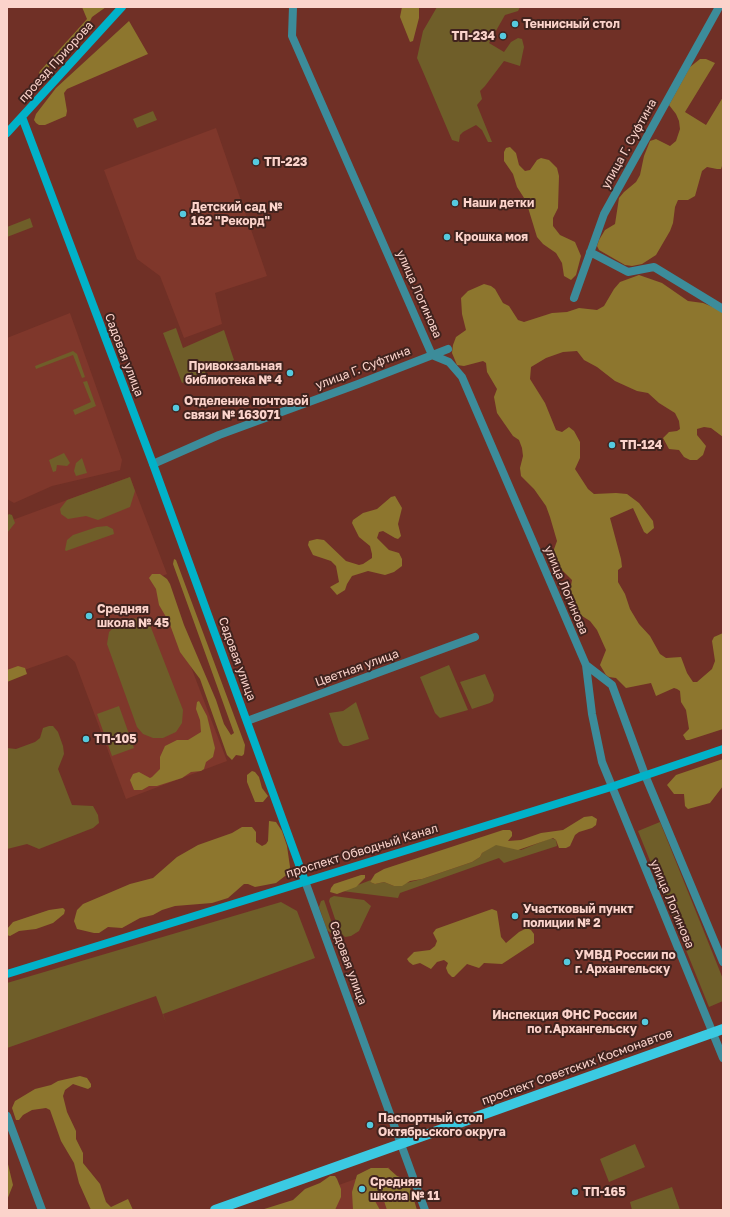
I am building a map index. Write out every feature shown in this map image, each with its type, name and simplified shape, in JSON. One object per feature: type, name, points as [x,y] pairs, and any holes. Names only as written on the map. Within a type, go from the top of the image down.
[{"type":"main road","name":"проспект Советских Космонавтов","points":[[215,1210],[723,1028]]},
{"type":"street","name":"проезд Приорова","points":[[7,133],[122,7]]},
{"type":"street","name":"улица Логинова","points":[[293,7],[292,36],[432,355],[449,362],[462,377],[586,665],[592,714],[602,762],[723,1058]]},
{"type":"street","name":"улица Г. Суфтина","points":[[574,298],[604,214],[719,7]]},
{"type":"street","name":"Садовая улица","points":[[22,117],[306,881],[425,1210]]},
{"type":"street","points":[[590,252],[628,272],[654,268],[723,308]]},
{"type":"street","name":"улица Г. Суфтина","points":[[152,464],[219,435],[448,348]]},
{"type":"street","name":"Цветная улица","points":[[247,721],[475,637]]},
{"type":"street","name":"улица Логинова","points":[[586,665],[612,685],[645,775],[723,962]]},
{"type":"street","name":"проспект Обводный Канал","points":[[7,974],[612,787],[723,749]]},
{"type":"street","points":[[7,1116],[42,1210]]},
{"type":"shaded area","points":[[82,7],[106,7],[92,17],[86,29],[78,35],[70,46],[40,76],[40,71],[87,19]]},
{"type":"shaded area","points":[[402,7],[419,7],[419,18],[413,41],[410,42],[400,17]]},
{"type":"shaded area","points":[[437,7],[520,7],[518,11],[505,15],[489,43],[504,52],[511,42],[518,38],[522,39],[524,47],[520,66],[504,61],[480,91],[482,99],[477,105],[492,142],[488,142],[482,130],[476,125],[460,135],[459,142],[452,140],[417,58],[423,31]]},
{"type":"shaded area","points":[[129,21],[148,54],[67,89],[64,93],[67,111],[66,116],[45,125],[39,125],[36,123],[34,120],[36,114],[56,88]]},
{"type":"shaded area","points":[[700,59],[706,59],[715,63],[685,112],[706,125],[723,97],[721,169],[707,167],[702,171],[695,196],[688,200],[678,200],[670,231],[656,255],[642,264],[632,266],[625,265],[599,250],[597,246],[599,240],[605,230],[615,224],[619,198],[636,182],[640,175],[644,156],[650,141],[656,139],[670,146],[676,141],[680,129],[679,121],[669,105],[690,67]]},
{"type":"shaded area","points":[[153,111],[157,120],[137,128],[133,119]]},
{"type":"shaded area","name":"Детский сад № 162 \"Рекорд\"","points":[[216,128],[267,276],[215,293],[222,324],[184,338],[160,276],[137,259],[104,170]]},
{"type":"shaded area","points":[[510,147],[516,153],[519,165],[525,171],[530,170],[537,160],[541,158],[549,160],[557,168],[559,176],[558,208],[553,218],[553,226],[560,235],[575,242],[581,256],[576,275],[571,280],[564,276],[562,263],[556,253],[543,244],[537,237],[526,201],[517,187],[513,174],[504,161],[504,152],[506,148]]},
{"type":"shaded area","points":[[30,218],[33,227],[7,237],[7,227]]},
{"type":"shaded area","points":[[639,275],[662,283],[688,301],[703,303],[723,311],[723,437],[711,428],[704,427],[697,429],[697,435],[706,446],[703,455],[697,460],[690,460],[684,457],[679,450],[669,449],[663,438],[669,432],[680,429],[679,421],[675,413],[659,403],[648,393],[637,391],[615,381],[597,367],[584,360],[577,351],[563,352],[546,358],[531,367],[530,379],[545,403],[556,430],[562,432],[569,427],[574,431],[580,442],[580,458],[575,469],[588,489],[594,494],[627,494],[639,503],[653,521],[654,528],[647,534],[644,532],[633,508],[610,518],[622,567],[618,570],[618,582],[625,594],[630,609],[639,624],[650,636],[660,654],[666,658],[681,657],[687,673],[693,682],[697,682],[712,669],[715,661],[712,641],[714,637],[723,633],[723,729],[689,740],[686,740],[683,735],[689,729],[686,710],[681,702],[680,691],[674,688],[656,696],[651,683],[626,688],[616,678],[606,675],[600,665],[606,650],[597,630],[590,621],[571,609],[569,597],[572,580],[558,566],[553,557],[553,552],[557,541],[550,517],[546,506],[534,489],[521,476],[520,468],[523,456],[522,448],[519,440],[513,436],[497,413],[494,397],[497,389],[487,372],[486,363],[483,361],[464,366],[457,365],[452,353],[456,337],[466,330],[462,314],[461,298],[468,291],[484,284],[495,289],[503,303],[509,306],[518,320],[524,322],[552,313],[567,312],[579,308],[597,310],[604,306],[620,282]]},
{"type":"shaded area","points":[[70,313],[122,460],[120,470],[52,486],[14,503],[7,499],[7,338]]},
{"type":"shaded area","points":[[176,328],[183,348],[224,330],[234,360],[182,383],[163,333]]},
{"type":"shaded area","points":[[73,351],[77,354],[85,377],[82,378],[73,355],[36,369],[35,366]]},
{"type":"shaded area","points":[[87,381],[96,406],[75,415],[73,410],[91,402],[83,382]]},
{"type":"shaded area","points":[[64,453],[70,463],[67,466],[57,465],[56,471],[53,472],[49,460]]},
{"type":"shaded area","points":[[82,458],[87,473],[76,476],[74,471],[76,463]]},
{"type":"shaded area","name":"Средняя школа № 45","points":[[130,477],[167,574],[157,578],[227,761],[126,799],[75,662],[67,655],[7,676],[7,522]]},
{"type":"shaded area","points":[[130,477],[135,491],[130,507],[98,520],[86,516],[68,519],[61,514],[60,509],[67,500]]},
{"type":"shaded area","points":[[395,496],[402,508],[398,524],[401,536],[398,539],[383,531],[379,532],[377,538],[389,550],[399,553],[402,559],[402,566],[394,572],[385,575],[368,571],[352,576],[345,590],[337,595],[330,587],[339,582],[336,566],[331,561],[313,555],[308,545],[309,541],[317,539],[324,540],[346,561],[359,565],[363,564],[372,558],[372,554],[370,546],[359,537],[352,523],[353,520],[363,513],[377,509],[391,497]]},
{"type":"shaded area","points":[[9,514],[12,515],[15,523],[7,533],[7,516]]},
{"type":"shaded area","points":[[107,526],[113,529],[114,534],[66,551],[65,550],[67,540],[73,535],[97,527]]},
{"type":"shaded area","points":[[174,559],[176,560],[245,745],[244,754],[242,756],[236,755],[232,760],[227,755],[200,679],[180,652],[169,622],[159,605],[156,589],[149,578],[152,574],[160,574],[167,579],[170,584],[184,625],[216,700],[224,724],[231,735],[234,733],[173,564]]},
{"type":"shaded area","points":[[130,618],[140,619],[150,625],[183,710],[182,723],[176,732],[163,738],[153,738],[143,734],[137,727],[107,644],[109,632],[118,623]]},
{"type":"shaded area","points":[[449,665],[468,710],[440,718],[435,713],[420,677]]},
{"type":"shaded area","points":[[18,666],[25,668],[27,674],[7,682],[7,670]]},
{"type":"shaded area","points":[[485,674],[494,695],[493,701],[472,709],[460,682]]},
{"type":"shaded area","points":[[199,701],[207,716],[215,748],[213,757],[206,762],[204,769],[201,771],[191,772],[182,778],[157,786],[149,786],[142,790],[134,790],[130,780],[133,774],[139,772],[150,778],[152,777],[160,769],[160,757],[165,746],[177,740],[188,740],[201,732],[200,720],[196,709],[197,702]]},
{"type":"shaded area","points":[[356,702],[369,739],[348,746],[343,746],[339,742],[329,713],[343,711]]},
{"type":"shaded area","points":[[119,706],[134,748],[112,756],[97,714]]},
{"type":"shaded area","points":[[53,726],[58,732],[63,746],[64,754],[58,769],[72,805],[93,806],[98,815],[99,823],[93,828],[39,849],[27,844],[7,849],[7,748],[16,749],[35,742],[40,738],[43,728]]},
{"type":"shaded area","points":[[723,759],[723,786],[710,803],[688,809],[685,806],[684,794],[674,794],[667,785],[676,775]]},
{"type":"shaded area","points":[[252,771],[259,777],[262,788],[268,796],[263,802],[255,802],[247,782],[247,775]]},
{"type":"shaded area","points":[[592,816],[597,819],[596,825],[575,835],[570,846],[566,848],[559,848],[556,840],[553,838],[518,850],[496,845],[482,853],[480,857],[472,862],[422,879],[410,881],[402,886],[394,886],[384,882],[375,884],[370,882],[375,874],[384,869],[503,830],[510,830],[512,832],[512,836],[508,841],[521,840],[541,833],[563,830],[584,817]]},
{"type":"shaded area","points":[[269,821],[276,822],[282,831],[287,846],[290,867],[289,873],[276,883],[255,887],[244,884],[228,898],[212,903],[175,906],[162,910],[153,915],[140,918],[122,928],[108,927],[99,933],[77,929],[74,921],[77,910],[83,904],[130,884],[153,878],[177,857],[198,845],[232,833],[242,827],[252,827],[256,832],[256,842],[262,846],[268,841]]},
{"type":"shaded area","points":[[660,822],[723,979],[723,1001],[709,1007],[638,831]]},
{"type":"shaded area","points":[[551,838],[556,840],[557,846],[504,863],[499,858],[400,893],[398,898],[342,891],[371,880],[370,882],[375,884],[384,882],[394,886],[422,879],[472,862],[494,845],[499,844],[521,850]]},
{"type":"shaded area","points":[[365,875],[365,878],[356,887],[337,894],[330,892],[334,884]]},
{"type":"shaded area","points":[[334,896],[364,900],[371,906],[359,931],[351,936],[345,937],[339,931],[329,901],[330,898]]},
{"type":"shaded area","points":[[324,900],[337,938],[327,930],[319,907],[321,901]]},
{"type":"shaded area","points":[[281,902],[297,911],[315,958],[163,1014],[166,1023],[156,996],[7,1048],[7,983]]},
{"type":"shaded area","points":[[63,908],[65,910],[64,914],[53,923],[36,929],[19,931],[10,936],[7,935],[7,929],[13,922],[49,910]]},
{"type":"shaded area","points":[[492,909],[497,911],[501,937],[506,943],[519,932],[527,928],[534,934],[534,943],[502,964],[484,963],[479,968],[467,964],[454,977],[448,973],[446,968],[448,963],[444,960],[437,962],[431,969],[420,963],[413,965],[407,959],[414,952],[430,950],[435,946],[437,941],[433,933],[436,929]]},
{"type":"shaded area","points":[[80,1076],[87,1078],[91,1084],[91,1087],[88,1089],[73,1084],[65,1090],[63,1096],[67,1112],[76,1131],[76,1139],[83,1153],[83,1163],[100,1184],[106,1202],[111,1207],[128,1199],[133,1210],[91,1210],[79,1183],[74,1163],[61,1141],[50,1110],[46,1108],[32,1110],[23,1115],[19,1120],[16,1120],[12,1108],[15,1101],[35,1089],[51,1085],[58,1081]]},
{"type":"shaded area","points":[[635,1144],[645,1167],[609,1182],[600,1159]]},
{"type":"shaded area","points":[[7,1160],[13,1185],[7,1200]]},
{"type":"shaded area","name":"Средняя школа № 11","points":[[389,1167],[405,1210],[269,1210]]},
{"type":"shaded area","points":[[371,1168],[388,1168],[397,1176],[408,1180],[417,1210],[387,1210],[382,1195],[378,1194],[375,1201],[380,1210],[353,1210],[352,1192],[357,1175]]},
{"type":"shaded area","points":[[330,1176],[335,1176],[341,1189],[341,1197],[335,1210],[261,1210],[293,1200],[305,1189],[320,1183]]},
{"type":"shaded area","points":[[672,1187],[680,1210],[632,1210],[630,1202]]},
{"type":"place","name":"Теннисный стол","points":[[515,24]]},
{"type":"place","name":"ТП-234","points":[[503,36]]},
{"type":"place","name":"ТП-223","points":[[256,162]]},
{"type":"place","name":"Наши детки","points":[[455,203]]},
{"type":"place","name":"Детский сад № 162 \"Рекорд\"","points":[[183,214]]},
{"type":"place","name":"Крошка моя","points":[[447,237]]},
{"type":"place","name":"Привокзальная библиотека № 4","points":[[290,373]]},
{"type":"place","name":"Отделение почтовой связи № 163071","points":[[176,408]]},
{"type":"place","name":"ТП-124","points":[[612,445]]},
{"type":"place","name":"Средняя школа № 45","points":[[89,616]]},
{"type":"place","name":"ТП-105","points":[[86,739]]},
{"type":"place","name":"Участковый пункт полиции № 2","points":[[515,916]]},
{"type":"place","name":"УМВД России по г. Архангельску","points":[[567,962]]},
{"type":"place","name":"Инспекция ФНС России по г.Архангельску","points":[[645,1022]]},
{"type":"place","name":"Паспортный стол Октябрьского округа","points":[[370,1125]]},
{"type":"place","name":"Средняя школа № 11","points":[[362,1189]]},
{"type":"place","name":"ТП-165","points":[[575,1192]]}]
